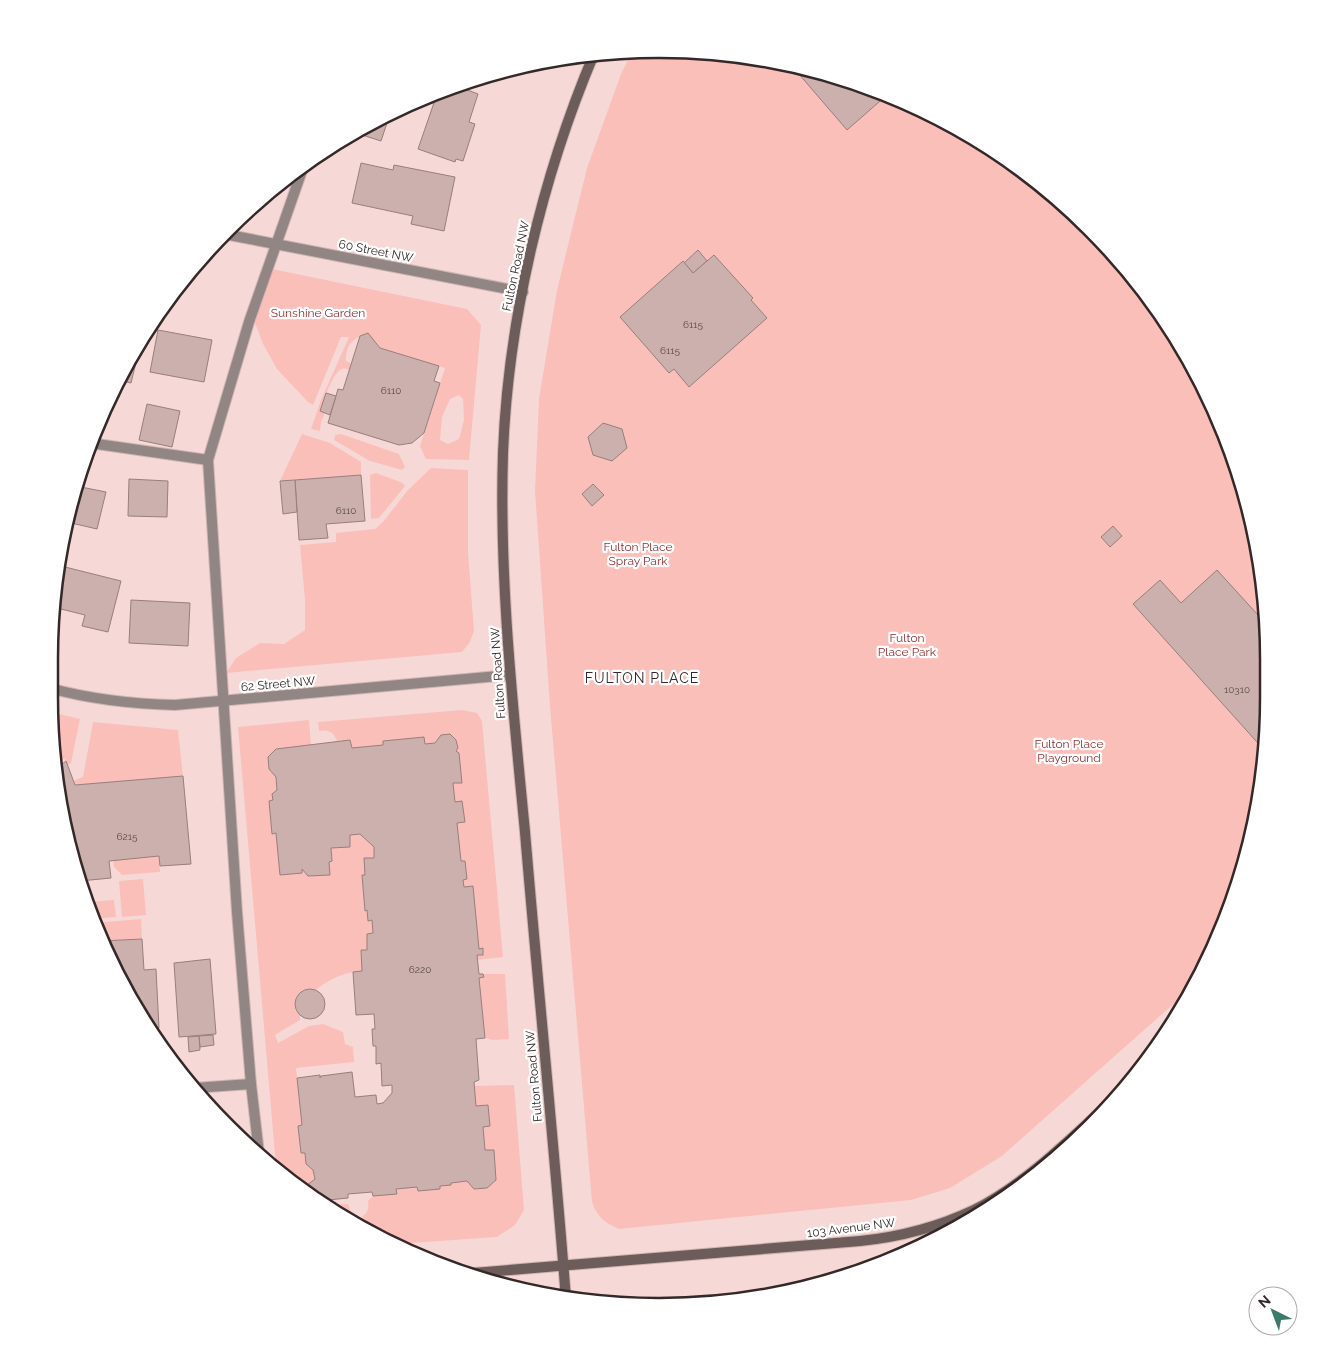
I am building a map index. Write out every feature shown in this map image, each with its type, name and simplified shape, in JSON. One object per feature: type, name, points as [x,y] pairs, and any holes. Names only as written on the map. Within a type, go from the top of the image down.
[{"type":"street","name":"Fulton Road NW","points":[[565,1291],[510,675],[502,511],[503,451],[508,388],[523,292],[536,231],[568,122],[591,62]]},
{"type":"street","points":[[258,1145],[251,1084],[237,912],[208,460],[249,322],[300,177]]},
{"type":"street","name":"60 Street NW","points":[[232,236],[523,292]]},
{"type":"street","points":[[97,444],[208,460]]},
{"type":"street","name":"62 Street NW","points":[[58,690],[102,700],[174,705],[510,675]]},
{"type":"street","points":[[202,1087],[251,1084]]},
{"type":"street","name":"103 Avenue NW","points":[[483,1272],[860,1242],[916,1232],[970,1211]]},
{"type":"green space","name":"Fulton Place Park","points":[[629,59],[698,59],[776,69],[852,89],[889,103],[960,138],[993,159],[1056,207],[1084,234],[1111,262],[1159,325],[1180,358],[1215,429],[1240,503],[1249,542],[1259,620],[1259,736],[1249,814],[1229,890],[1215,927],[1180,998],[1002,1156],[950,1188],[911,1200],[619,1229],[602,1219],[596,1212],[592,1202],[550,706],[535,491],[539,399],[557,290],[587,168],[621,74]]},
{"type":"green space","name":"Sunshine Garden","points":[[272,269],[467,309],[481,325],[469,460],[426,459],[420,446],[445,368],[380,348],[368,333],[362,335],[351,343],[347,350],[346,361],[352,364],[350,370],[344,369],[339,371],[329,388],[320,411],[325,413],[320,431],[311,429],[321,400],[349,337],[341,337],[313,405],[277,369],[263,344],[255,323]],"holes":[[[459,395],[463,399],[464,420],[459,439],[448,444],[440,440],[442,417],[450,399]]]},
{"type":"green space","points":[[302,434],[330,443],[361,462],[361,475],[280,481]]},
{"type":"green space","points":[[341,434],[399,454],[405,467],[402,470],[370,461],[334,440],[335,435]]},
{"type":"green space","points":[[431,468],[468,470],[468,552],[474,631],[470,642],[462,652],[226,673],[236,658],[260,643],[284,644],[305,630],[305,600],[300,545],[336,542],[336,533],[375,529],[383,522],[408,490]]},
{"type":"green space","points":[[376,473],[403,483],[405,486],[379,518],[371,519],[370,475]]},
{"type":"green space","points":[[462,710],[477,713],[482,721],[503,957],[477,960],[477,955],[483,955],[483,949],[479,949],[472,886],[464,887],[463,880],[467,879],[465,861],[461,861],[457,823],[465,822],[462,802],[455,802],[453,783],[461,783],[456,740],[450,734],[441,735],[435,743],[425,744],[424,737],[383,741],[383,745],[352,748],[350,740],[337,741],[330,732],[325,730],[319,731],[318,722]]},
{"type":"green space","points":[[58,714],[80,719],[71,763],[68,765],[64,758],[61,760]]},
{"type":"green space","points":[[309,720],[311,745],[277,749],[268,757],[269,769],[276,777],[277,790],[272,794],[273,800],[269,801],[272,833],[276,833],[280,875],[302,873],[302,869],[308,876],[330,875],[331,848],[350,847],[350,835],[360,834],[374,847],[374,858],[365,859],[365,875],[362,875],[365,910],[367,910],[368,921],[372,920],[373,933],[367,934],[367,950],[361,951],[362,971],[338,977],[316,990],[304,989],[295,998],[295,1010],[300,1016],[300,1020],[275,1035],[278,1043],[309,1026],[323,1024],[343,1032],[345,1044],[353,1047],[354,1062],[296,1068],[302,1125],[298,1126],[301,1153],[305,1153],[306,1164],[313,1170],[315,1179],[308,1185],[275,1160],[238,727]]},
{"type":"green space","points":[[93,722],[178,730],[183,776],[75,785],[73,781],[83,777]]},
{"type":"green space","points":[[159,856],[160,872],[122,875],[114,867],[113,860]]},
{"type":"green space","points":[[143,879],[146,915],[122,917],[119,881]]},
{"type":"green space","points":[[114,900],[116,917],[100,918],[93,902]]},
{"type":"green space","points":[[141,919],[142,939],[109,941],[101,922]]},
{"type":"green space","points":[[483,974],[505,974],[509,1039],[493,1040],[485,1038],[479,978],[483,977]]},
{"type":"green space","points":[[514,1085],[524,1210],[515,1225],[497,1237],[408,1243],[363,1220],[362,1217],[368,1210],[368,1201],[373,1196],[397,1194],[396,1189],[417,1187],[418,1191],[439,1189],[440,1186],[467,1181],[474,1189],[487,1188],[496,1180],[494,1150],[485,1150],[483,1127],[490,1126],[488,1105],[476,1106],[474,1086]]},
{"type":"green space","points":[[348,1204],[352,1214],[337,1205]]},
{"type":"building","points":[[799,74],[852,89],[881,100],[847,130]]},
{"type":"building","points":[[465,89],[478,94],[469,122],[475,124],[463,161],[456,159],[455,162],[418,149],[435,101]]},
{"type":"building","points":[[387,123],[381,141],[363,135]]},
{"type":"building","points":[[361,163],[393,170],[394,165],[455,177],[444,231],[411,224],[413,216],[352,203]]},
{"type":"building","points":[[698,250],[707,261],[693,273],[684,263]]},
{"type":"building","points":[[714,255],[753,298],[751,300],[767,318],[689,387],[674,369],[669,373],[620,317],[683,261],[693,273]]},
{"type":"building","points":[[158,330],[212,340],[204,382],[150,372]]},
{"type":"building","points":[[368,333],[380,348],[439,366],[434,381],[440,383],[424,433],[412,443],[399,445],[328,423],[338,389],[343,390],[360,336]]},
{"type":"building","points":[[136,361],[131,383],[126,382]]},
{"type":"building","points":[[326,393],[336,396],[330,415],[320,411]]},
{"type":"building","points":[[147,404],[180,411],[172,447],[139,440]]},
{"type":"building","points":[[603,423],[622,429],[627,448],[612,461],[593,455],[588,437]]},
{"type":"building","points":[[361,475],[365,521],[326,524],[328,538],[299,540],[295,480]]},
{"type":"building","points":[[129,479],[168,481],[167,517],[128,516]]},
{"type":"building","points":[[295,480],[297,512],[283,514],[280,481]]},
{"type":"building","points":[[593,484],[604,495],[592,506],[582,494]]},
{"type":"building","points":[[83,487],[106,492],[97,529],[73,523]]},
{"type":"building","points":[[1113,526],[1122,536],[1110,547],[1101,537]]},
{"type":"building","points":[[65,567],[121,581],[108,632],[82,626],[85,615],[60,609]]},
{"type":"building","points":[[1217,570],[1259,616],[1260,697],[1258,743],[1133,604],[1160,580],[1181,603]]},
{"type":"building","points":[[131,600],[190,603],[188,646],[129,643]]},
{"type":"building","points":[[450,734],[456,740],[458,748],[456,751],[459,753],[462,783],[453,783],[455,802],[462,801],[465,822],[457,823],[461,861],[465,861],[467,879],[463,880],[464,887],[473,886],[479,949],[483,948],[483,955],[477,955],[479,974],[483,974],[484,977],[479,978],[485,1038],[476,1039],[479,1080],[474,1082],[476,1106],[488,1105],[490,1126],[483,1127],[485,1150],[494,1150],[496,1180],[487,1188],[474,1189],[467,1181],[440,1186],[440,1189],[418,1191],[417,1187],[396,1189],[397,1194],[373,1196],[372,1192],[348,1194],[348,1198],[329,1200],[308,1185],[315,1179],[313,1170],[306,1164],[305,1153],[301,1153],[298,1126],[302,1125],[297,1078],[320,1075],[320,1078],[321,1076],[352,1072],[355,1097],[376,1095],[377,1104],[383,1103],[392,1093],[392,1085],[382,1086],[381,1063],[376,1064],[376,1046],[373,1046],[372,1029],[375,1029],[374,1014],[356,1015],[353,972],[362,971],[361,950],[367,950],[367,934],[373,933],[372,920],[368,921],[367,910],[365,911],[362,875],[365,875],[364,858],[374,858],[374,847],[360,834],[350,835],[350,847],[331,848],[330,875],[308,876],[302,869],[302,873],[280,875],[276,833],[272,834],[269,801],[273,800],[272,794],[277,790],[276,777],[269,769],[268,757],[276,749],[350,740],[352,748],[383,745],[383,741],[424,737],[425,744],[435,743],[441,735]]},
{"type":"building","points":[[66,761],[75,785],[183,776],[191,864],[160,866],[159,856],[109,861],[111,878],[86,880],[69,814],[62,764]]},
{"type":"building","points":[[142,939],[144,970],[156,969],[159,1028],[157,1028],[138,998],[109,941]]},
{"type":"building","points":[[210,959],[216,1034],[179,1037],[174,963]]},
{"type":"building","points":[[310,989],[321,993],[325,1004],[321,1015],[310,1019],[299,1015],[295,1004],[299,993]]},
{"type":"building","points":[[213,1035],[214,1045],[200,1047],[199,1036]]},
{"type":"building","points":[[199,1036],[200,1050],[189,1052],[188,1037]]},
{"type":"district","name":"FULTON PLACE","points":[[642,678]]},
{"type":"park label","name":"Fulton Place Spray Park","points":[[638,554]]},
{"type":"park label","name":"Fulton Place Playground","points":[[1069,751]]}]
